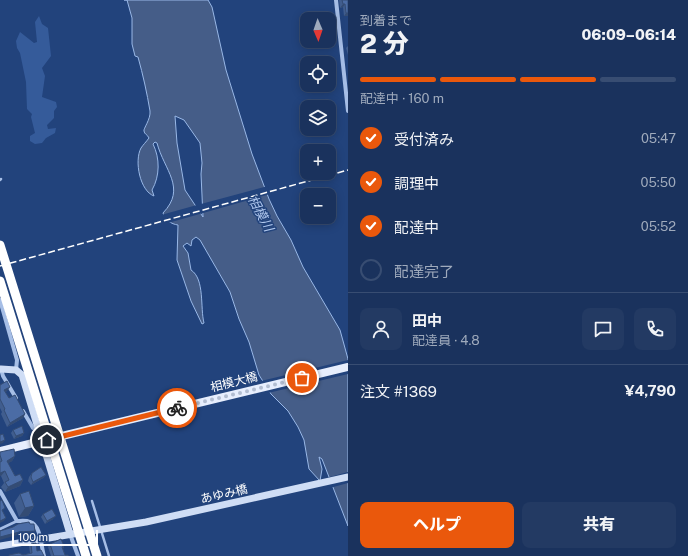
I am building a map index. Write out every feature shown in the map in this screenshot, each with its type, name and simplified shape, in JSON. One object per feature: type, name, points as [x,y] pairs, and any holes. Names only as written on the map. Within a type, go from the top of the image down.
[{"type":"highway","points":[[0,245],[97,556]]},
{"type":"highway","points":[[0,281],[86,556]]},
{"type":"main road","name":"相模大橋","points":[[0,451],[348,367]]},
{"type":"street","points":[[336,0],[348,111]]},
{"type":"street","points":[[0,300],[17,360],[16,370]]},
{"type":"street","points":[[33,428],[5,379],[1,368],[16,370],[22,375],[78,556]]},
{"type":"street","points":[[0,383],[5,379]]},
{"type":"street","name":"あゆみ橋","points":[[0,546],[153,520],[348,476]]},
{"type":"street","points":[[0,491],[17,520],[29,521],[35,525],[44,556]]},
{"type":"lane","points":[[92,501],[102,529],[109,556]]},
{"type":"lane","points":[[0,529],[17,520]]},
{"type":"shaded area","points":[[39,16],[42,24],[48,28],[51,56],[42,68],[45,76],[42,97],[56,102],[57,107],[54,111],[54,118],[47,125],[48,129],[56,128],[55,133],[46,138],[42,143],[35,144],[30,141],[30,136],[35,133],[31,117],[32,114],[27,109],[26,82],[16,41],[20,32],[34,43],[37,42],[35,22]]},
{"type":"water","name":"相模川","points":[[127,0],[208,0],[212,7],[226,70],[252,154],[269,199],[291,240],[303,267],[340,330],[348,359],[348,526],[322,459],[319,457],[322,469],[320,481],[309,469],[304,440],[298,427],[288,411],[271,394],[259,375],[249,342],[230,292],[200,240],[196,237],[192,240],[191,246],[187,243],[183,246],[188,253],[191,270],[195,274],[200,287],[204,323],[202,324],[191,301],[177,260],[178,225],[173,224],[165,218],[163,213],[170,204],[173,195],[173,187],[172,179],[157,143],[155,142],[153,144],[158,161],[157,179],[152,190],[154,196],[145,188],[138,168],[141,148],[149,138],[144,130],[150,111],[140,64],[138,57],[135,56],[132,44],[132,18]],"holes":[[[175,116],[184,120],[200,143],[203,217],[185,190],[177,143]]]},
{"type":"pier","points":[[268,186],[270,194],[168,223],[161,215],[197,205],[201,212],[201,204]]},
{"type":"pier","points":[[348,360],[348,374],[268,393],[261,381]]},
{"type":"pier","points":[[348,472],[348,483],[330,488],[326,478]]},
{"type":"building","points":[[342,0],[348,0],[348,13],[346,13],[345,4],[343,4]]},
{"type":"building","points":[[7,381],[10,387],[4,390],[9,398],[15,395],[25,414],[10,423],[0,399],[0,385]]},
{"type":"building","points":[[22,426],[24,433],[16,436],[13,430]]},
{"type":"building","points":[[3,434],[5,440],[0,442],[0,435]]},
{"type":"building","points":[[14,449],[15,456],[7,461],[15,476],[20,474],[23,480],[8,487],[5,482],[9,480],[5,471],[0,473],[0,462],[2,461],[0,452]]},
{"type":"building","points":[[41,467],[46,475],[33,482],[31,477],[32,473]]},
{"type":"building","points":[[29,491],[34,506],[25,508],[20,494]]},
{"type":"building","points":[[2,500],[5,508],[2,510],[6,518],[0,521],[0,501]]},
{"type":"building","points":[[52,509],[56,516],[47,521],[43,514]]},
{"type":"building","points":[[29,522],[30,524],[34,524],[35,531],[19,532],[0,537],[0,531],[18,524]]},
{"type":"building","points":[[61,539],[64,546],[62,547],[65,555],[69,556],[54,556],[50,544]]},
{"type":"building","points":[[36,543],[37,551],[41,550],[44,556],[9,556],[19,553],[23,555],[32,553],[31,544]]},
{"type":"railway","points":[[0,266],[348,170]]},
{"type":"way so far","points":[[177,408],[302,378]]},
{"type":"route","points":[[47,440],[177,408]]}]
